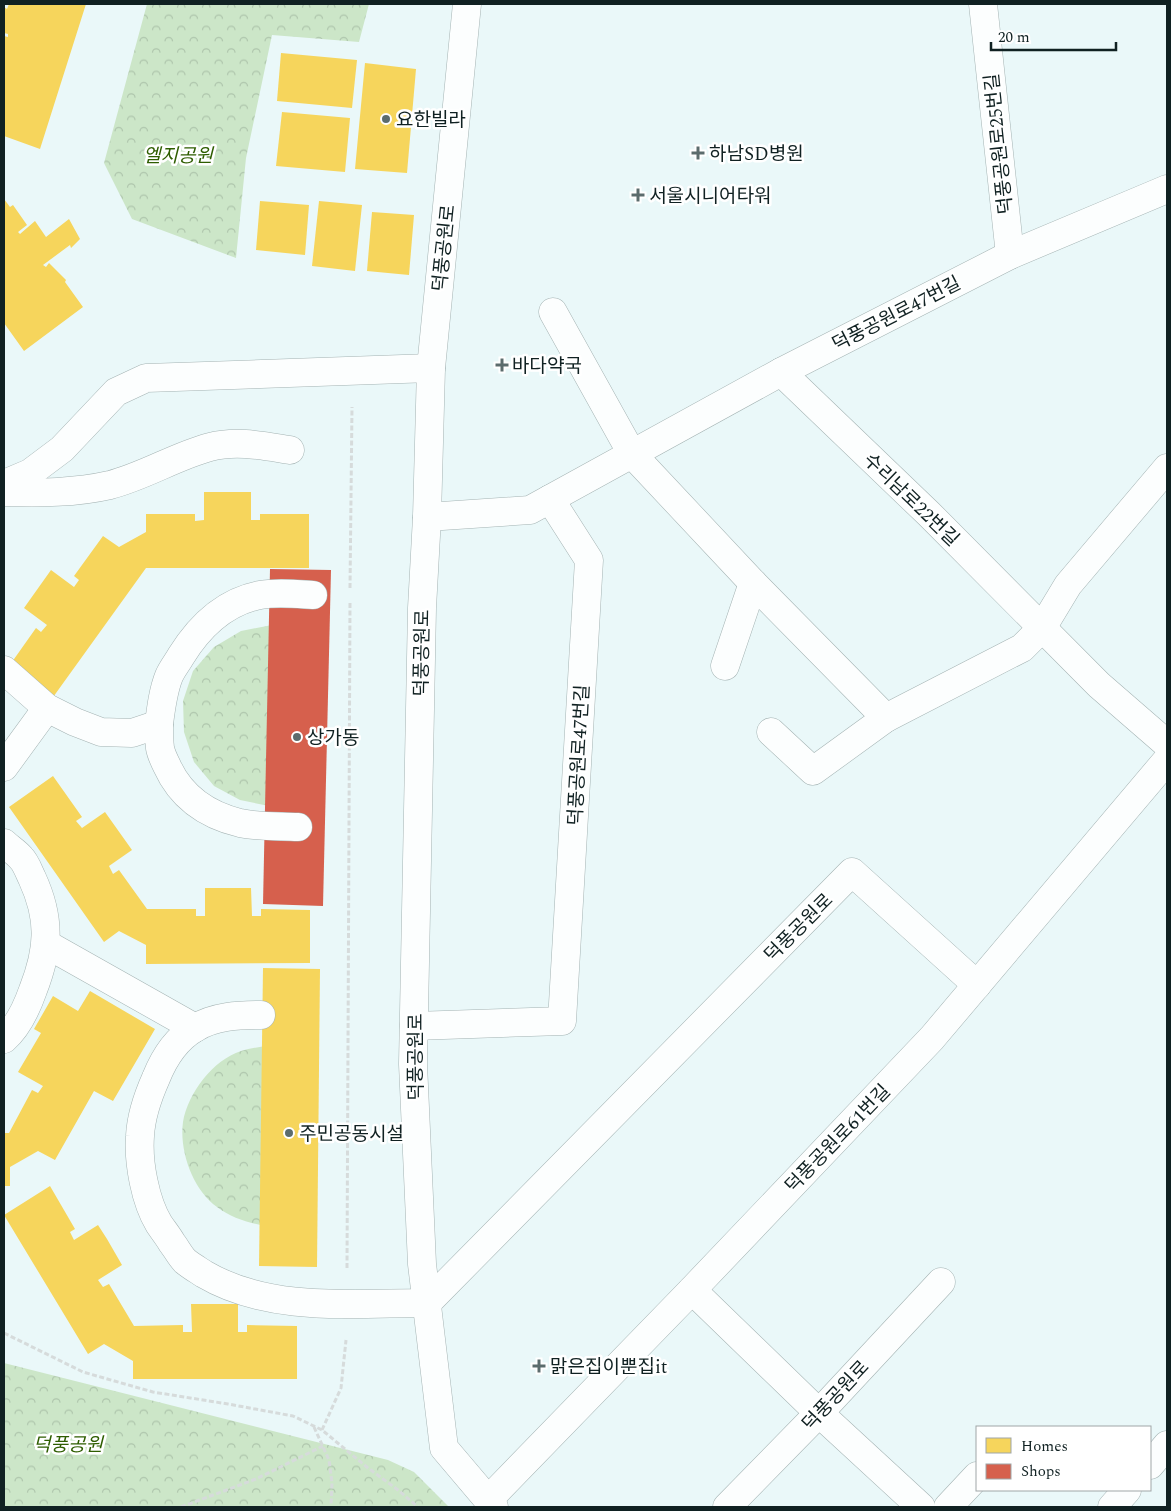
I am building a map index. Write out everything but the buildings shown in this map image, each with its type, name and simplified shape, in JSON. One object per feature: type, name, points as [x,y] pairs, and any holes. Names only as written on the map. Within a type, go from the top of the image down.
[{"type":"street","name":"덕풍공원로","points":[[467,4],[430,368],[428,517],[422,608],[413,1064],[422,1264],[444,1448],[491,1504]]},
{"type":"street","name":"덕풍공원로25번길","points":[[984,4],[1010,255]]},
{"type":"street","name":"덕풍공원로47번길","points":[[428,517],[530,510],[781,372],[1010,255],[1167,189]]},
{"type":"street","points":[[553,312],[632,454],[753,584],[886,718]]},
{"type":"street","points":[[4,484],[30,473],[62,448],[116,392],[146,378],[430,368]]},
{"type":"street","name":"수리남로22번길","points":[[781,372],[929,514],[1099,685],[1162,730]]},
{"type":"street","points":[[4,492],[42,494],[73,492],[110,485],[211,446],[249,443],[290,450]]},
{"type":"street","points":[[771,732],[813,771],[886,718],[1022,648],[1042,628],[1068,584],[1167,468]]},
{"type":"street","name":"덕풍공원로47번길","points":[[414,1026],[562,1022],[589,560],[550,499]]},
{"type":"street","points":[[726,666],[753,584]]},
{"type":"street","points":[[298,827],[242,824],[219,817],[201,808],[181,790],[170,771],[160,750],[159,724],[161,704],[169,675],[192,638],[206,623],[240,601],[260,595],[313,595]]},
{"type":"street","points":[[4,670],[47,708],[75,722],[102,732],[132,733],[159,724]]},
{"type":"street","points":[[4,767],[47,708]]},
{"type":"street","name":"덕풍공원로61번길","points":[[491,1504],[932,1038],[1167,760]]},
{"type":"street","points":[[4,843],[22,859],[38,891],[46,921],[46,944],[40,972],[28,1003],[11,1032],[4,1039]]},
{"type":"street","name":"덕풍공원로","points":[[428,1303],[852,872],[977,985]]},
{"type":"street","points":[[46,944],[195,1028]]},
{"type":"street","points":[[261,1015],[215,1018],[195,1028],[178,1040],[167,1055],[149,1093],[140,1137],[144,1183],[158,1223],[184,1260],[205,1274],[232,1286],[261,1295],[291,1301],[428,1303]]},
{"type":"street","name":"덕풍공원로","points":[[728,1507],[819,1413],[940,1282]]},
{"type":"street","points":[[692,1290],[819,1413],[921,1507]]},
{"type":"street","points":[[1151,1464],[1167,1445]]},
{"type":"street","points":[[948,1507],[976,1477]]},
{"type":"street","points":[[1112,1507],[1127,1491]]},
{"type":"path","points":[[350,591],[352,372]]},
{"type":"path","points":[[322,1430],[341,1388],[346,1353],[350,601]]},
{"type":"path","points":[[4,1333],[83,1372],[154,1392],[293,1416],[322,1430],[418,1507]]},
{"type":"path","points":[[314,1427],[329,1460],[332,1483],[331,1507]]},
{"type":"path","points":[[181,1507],[256,1479],[323,1446]]},
{"type":"green space","name":"엘지공원","points":[[147,4],[369,4],[359,42],[272,35],[246,158],[236,258],[132,219],[104,163]]},
{"type":"green space","points":[[272,625],[269,806],[240,800],[214,786],[194,762],[184,732],[183,701],[193,671],[214,647],[241,631]]},
{"type":"green space","points":[[271,1045],[270,1227],[236,1218],[208,1200],[201,1191],[190,1169],[183,1145],[182,1133],[183,1122],[190,1100],[203,1079],[212,1070],[231,1055],[252,1048]]},
{"type":"green space","name":"덕풍공원","points":[[4,1363],[388,1460],[414,1472],[449,1507],[4,1507]]},
{"type":"place","name":"요한빌라","points":[[386,119]]},
{"type":"place","name":"하남SD병원","points":[[698,153]]},
{"type":"place","name":"서울시니어타워","points":[[638,195]]},
{"type":"place","name":"바다약국","points":[[502,365]]},
{"type":"place","name":"상가동","points":[[297,737]]},
{"type":"place","name":"주민공동시설","points":[[289,1133]]},
{"type":"place","name":"맑은집이뿐집it","points":[[539,1366]]}]
